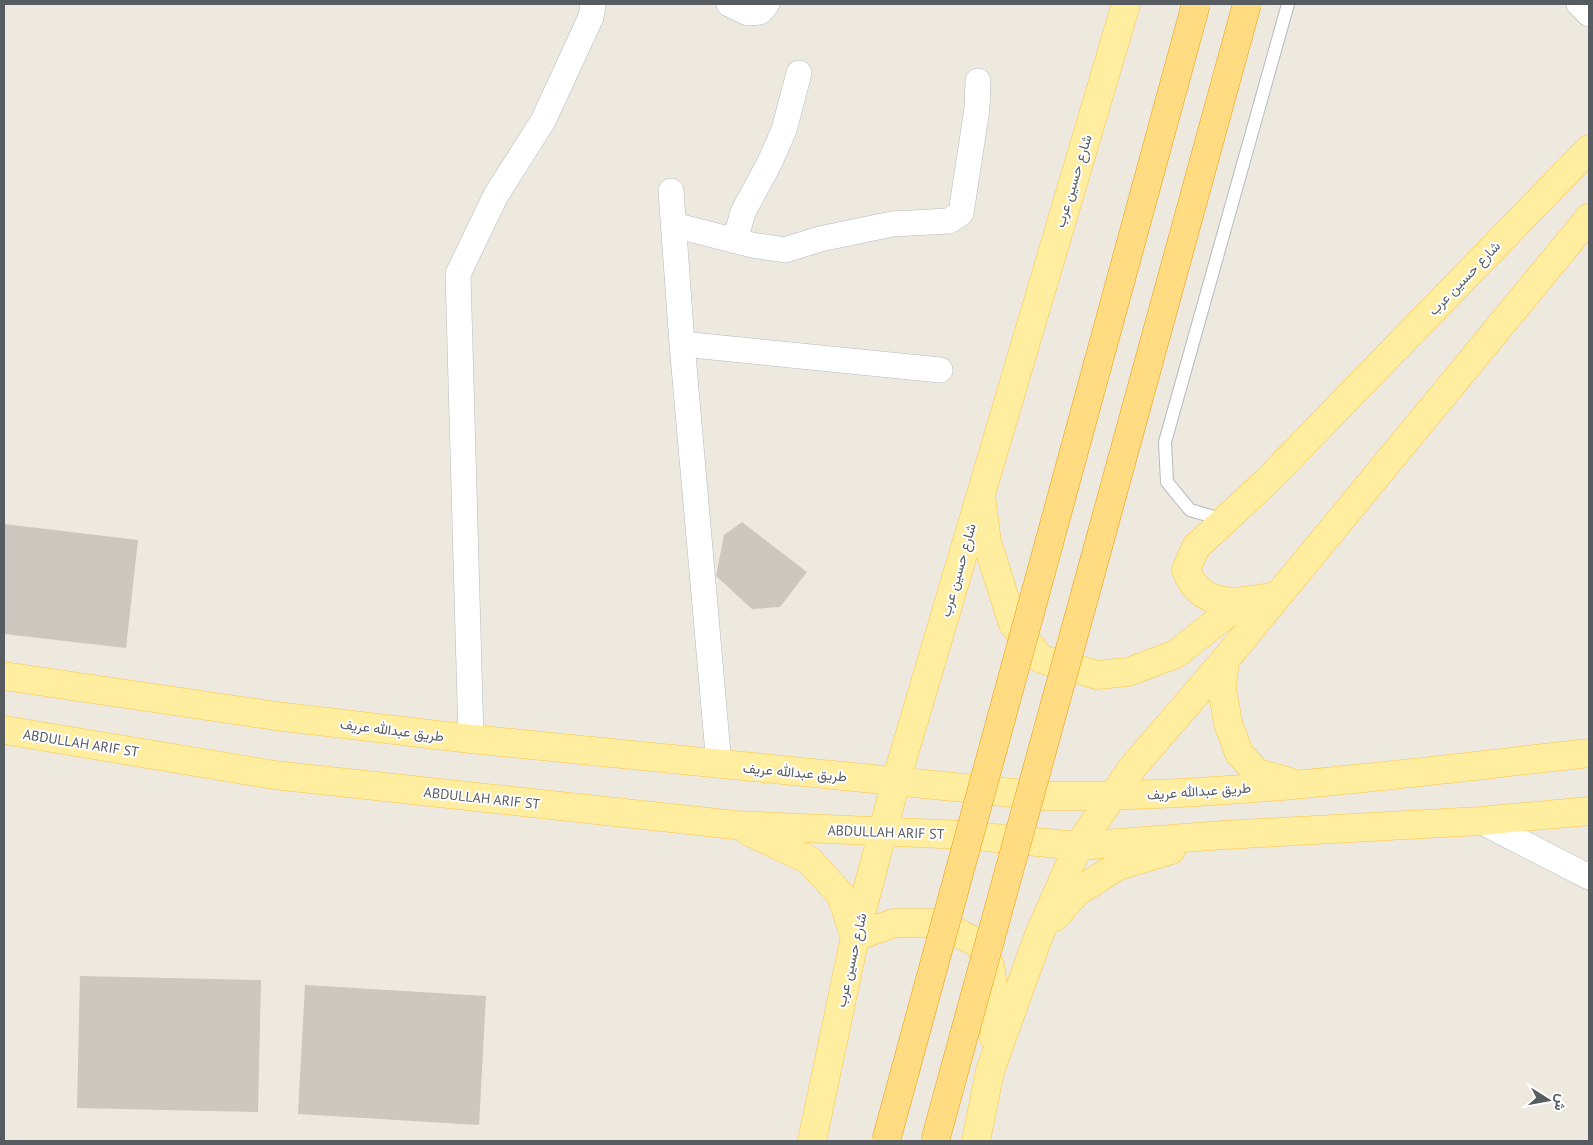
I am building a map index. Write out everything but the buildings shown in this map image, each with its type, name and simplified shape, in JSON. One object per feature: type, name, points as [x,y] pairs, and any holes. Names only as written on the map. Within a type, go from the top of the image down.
[{"type":"highway","points":[[886,1141],[1196,4]]},
{"type":"highway","points":[[935,1141],[1247,4]]},
{"type":"main road","name":"شارع حسين عرب","points":[[812,1141],[855,937],[896,781],[1126,4]]},
{"type":"main road","name":"شارع حسين عرب","points":[[1276,596],[1243,601],[1216,600],[1200,593],[1191,584],[1186,570],[1196,546],[1266,482],[1589,149]]},
{"type":"main road","points":[[990,1071],[1039,935],[1078,846],[1133,767],[1225,660],[1589,218]]},
{"type":"main road","points":[[981,493],[987,542],[1012,624],[1041,659],[1097,674],[1128,672],[1176,654],[1243,601]]},
{"type":"main road","points":[[1225,660],[1222,688],[1228,723],[1239,753],[1256,773],[1303,784]]},
{"type":"main road","name":"طريق عبدالله عريف","points":[[4,676],[276,716],[471,739],[1044,796],[1113,796],[1303,784],[1589,753]]},
{"type":"main road","name":"ABDULLAH ARIF ST","points":[[4,730],[274,775],[735,825],[964,835],[1078,846]]},
{"type":"main road","points":[[1078,846],[1224,835],[1480,821],[1589,811]]},
{"type":"main road","points":[[735,825],[809,860],[841,895],[855,937],[894,923],[938,923],[978,943],[990,965],[997,1012],[990,1071],[976,1141]]},
{"type":"main road","points":[[1039,935],[1077,892],[1118,866],[1224,835]]},
{"type":"street","points":[[471,739],[458,274],[496,195],[543,120],[590,17],[592,4]]},
{"type":"street","points":[[729,4],[748,13],[760,12],[767,4]]},
{"type":"street","points":[[1580,4],[1589,14]]},
{"type":"street","points":[[735,241],[743,212],[769,164],[784,130],[799,73]]},
{"type":"street","points":[[674,225],[735,241],[785,250],[820,238],[892,224],[949,221],[961,213],[977,110],[978,81]]},
{"type":"street","points":[[671,191],[682,344],[719,765]]},
{"type":"street","points":[[682,344],[940,370]]},
{"type":"street","points":[[1480,821],[1589,877]]},
{"type":"lane","points":[[1224,520],[1190,510],[1167,482],[1165,442],[1288,4]]}]
